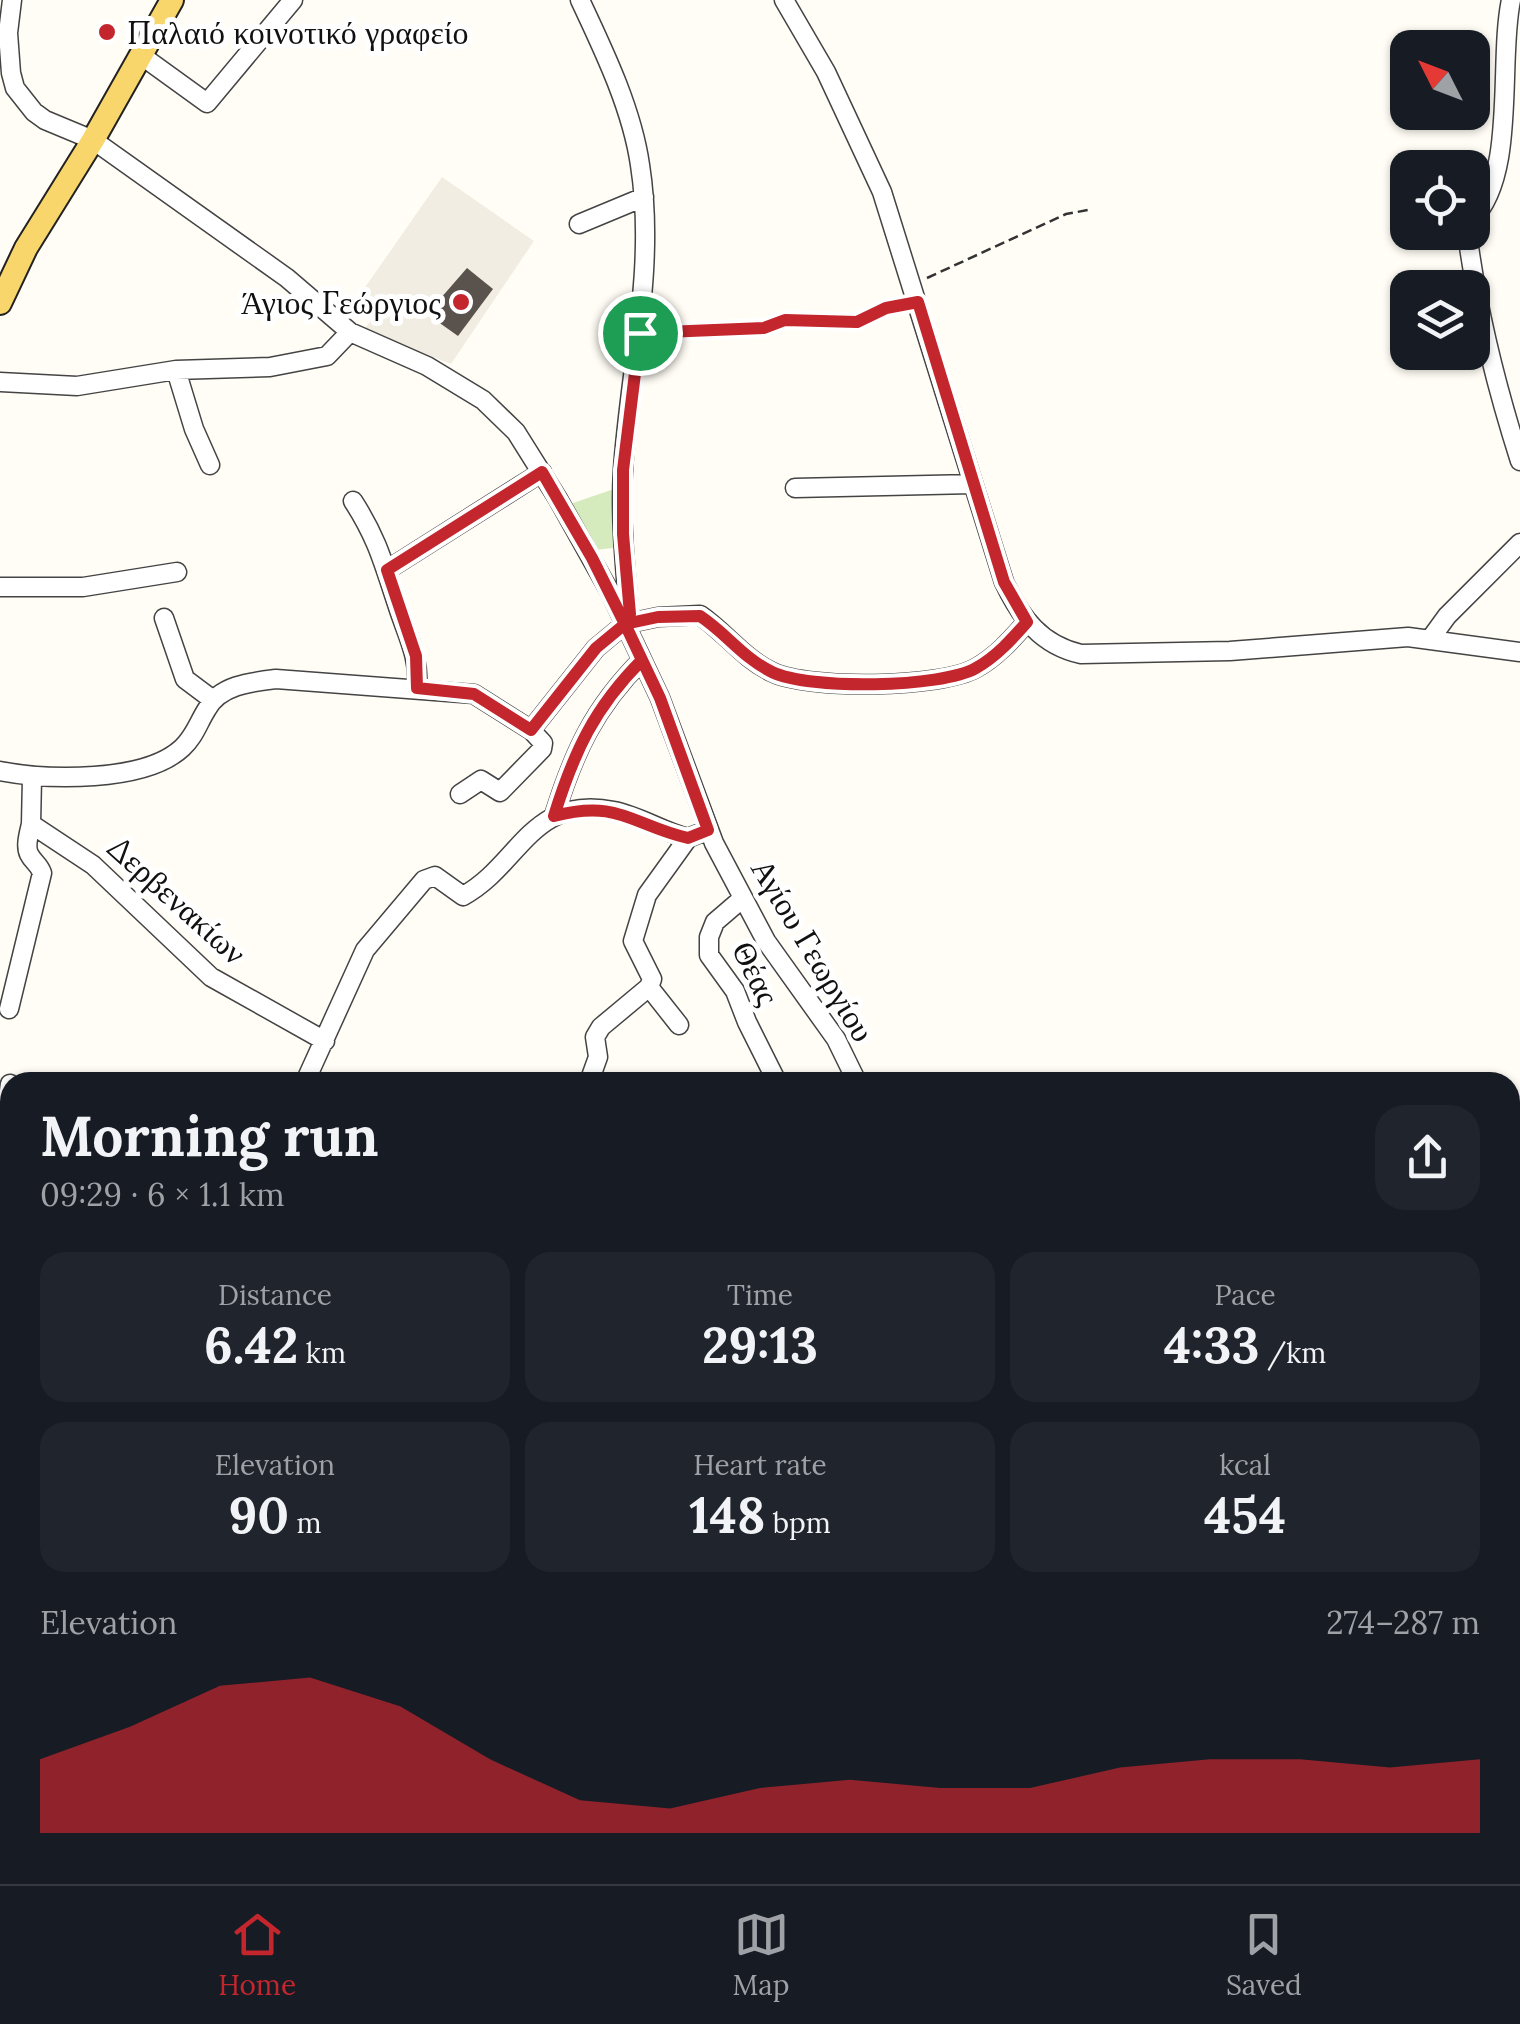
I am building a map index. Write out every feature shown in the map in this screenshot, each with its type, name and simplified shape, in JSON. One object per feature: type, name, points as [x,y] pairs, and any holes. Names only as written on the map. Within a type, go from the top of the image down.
[{"type":"main road","points":[[2,292],[172,0]]},
{"type":"street","name":"Αγίου Γεωργίου","points":[[12,0],[8,44],[16,88],[45,120],[93,140],[286,278],[350,332],[428,366],[484,400],[516,432],[592,558],[625,624],[660,698],[708,830],[743,898],[766,941],[836,1039],[852,1072]]},
{"type":"street","points":[[142,56],[207,103],[293,0]]},
{"type":"street","points":[[531,730],[596,648],[625,624],[630,614],[623,534],[623,470],[640,333],[644,197],[635,141],[580,0]]},
{"type":"street","points":[[784,0],[826,72],[882,192],[1004,582],[1027,622],[1052,644],[1081,654],[1214,652],[1408,637],[1520,652]]},
{"type":"street","points":[[1490,198],[1503,120],[1511,0]]},
{"type":"street","points":[[580,224],[644,197]]},
{"type":"street","points":[[1470,250],[1478,301],[1520,461]]},
{"type":"street","points":[[0,382],[77,386],[176,370],[270,368],[327,356],[350,332]]},
{"type":"street","points":[[176,370],[210,465]]},
{"type":"street","points":[[387,570],[542,472]]},
{"type":"street","points":[[795,488],[973,484]]},
{"type":"street","points":[[353,501],[372,529],[387,570],[416,656],[417,688]]},
{"type":"street","points":[[1432,638],[1447,616],[1520,543]]},
{"type":"street","points":[[0,587],[84,586],[176,572]]},
{"type":"street","points":[[625,624],[658,617],[700,616],[752,661],[775,674],[836,684],[951,678],[975,669],[1000,651],[1027,622]]},
{"type":"street","points":[[164,618],[185,679],[214,700]]},
{"type":"street","points":[[554,816],[567,774],[596,713],[642,660]]},
{"type":"street","points":[[0,771],[32,778],[120,772],[171,757],[193,738],[221,692],[248,682],[276,679],[474,694],[531,730],[544,743],[500,792],[481,780],[460,794]]},
{"type":"street","points":[[9,1009],[42,873],[27,845],[32,778]]},
{"type":"street","points":[[311,1072],[364,950],[424,880],[435,876],[459,894],[469,893],[538,826],[554,816],[587,809],[612,810],[688,838]]},
{"type":"street","name":"Δερβενακίων","points":[[30,824],[93,865],[211,977],[325,1041]]},
{"type":"street","points":[[592,1072],[598,1057],[596,1038],[601,1026],[649,987],[652,979],[633,941],[645,900],[688,838],[708,830]]},
{"type":"street","name":"Θέας","points":[[743,898],[715,922],[709,938],[709,955],[735,991],[772,1072]]},
{"type":"street","points":[[649,987],[679,1025]]},
{"type":"path","points":[[640,333],[764,328],[785,320],[857,322],[1066,214],[1088,210]]},
{"type":"green space","points":[[617,488],[620,547],[596,550],[570,504]]},
{"type":"shaded area","points":[[442,177],[534,241],[451,364],[364,330],[378,310],[359,296]]},
{"type":"building","name":"Άγιος Γεώργιος","points":[[467,268],[493,289],[458,336],[427,314]]},
{"type":"place","name":"Παλαιό κοινοτικό γραφείο","points":[[107,32]]},
{"type":"place","name":"Άγιος Γεώργιος","points":[[461,302]]},
{"type":"route","points":[[640,333],[623,470],[623,534],[630,614],[625,624],[542,472],[387,570],[416,656],[417,688],[474,694],[531,730],[606,636],[625,624],[660,698],[708,830],[688,838],[612,810],[587,809],[554,816],[567,774],[596,713],[642,660],[625,624],[692,614],[708,620],[752,661],[775,674],[820,684],[866,684],[951,678],[975,669],[1000,651],[1027,622],[1004,582],[918,302],[886,308],[857,322],[785,320],[764,328],[640,333]]}]
